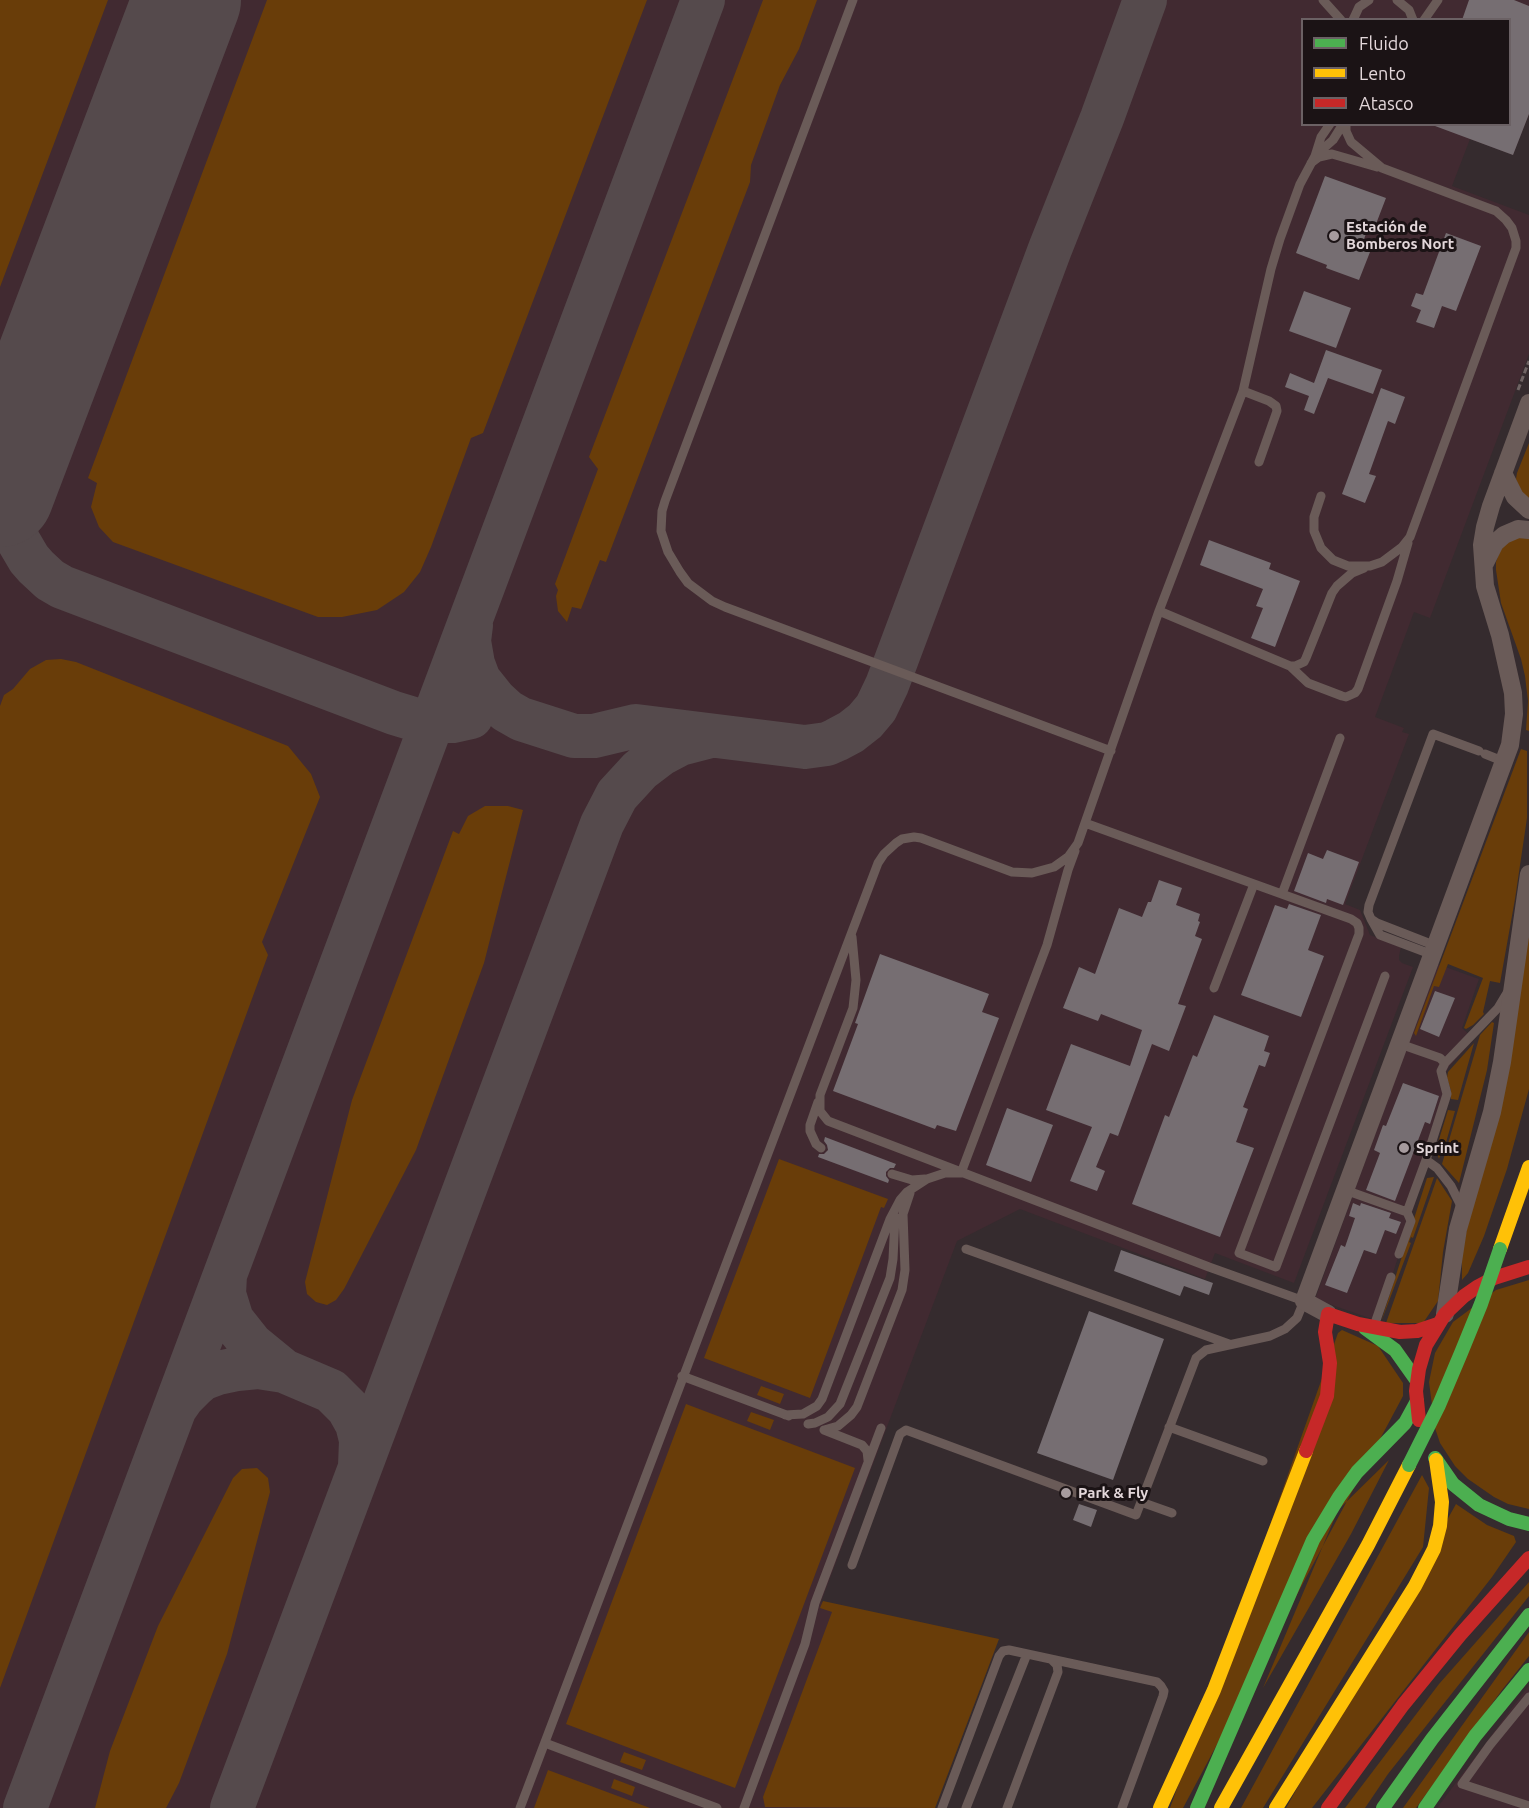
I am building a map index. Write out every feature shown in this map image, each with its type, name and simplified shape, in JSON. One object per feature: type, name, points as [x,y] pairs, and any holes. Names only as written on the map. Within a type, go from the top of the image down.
[{"type":"main road","points":[[1221,1808],[1368,1545],[1439,1406],[1481,1304],[1529,1167]]},
{"type":"main road","points":[[1529,1267],[1494,1278],[1464,1296],[1442,1319],[1426,1345],[1417,1381],[1417,1401],[1422,1432],[1436,1460],[1453,1484],[1479,1505],[1509,1519],[1529,1524]]},
{"type":"main road","points":[[1160,1808],[1214,1690],[1327,1396],[1330,1363],[1325,1332],[1328,1314],[1358,1324],[1411,1332],[1442,1319]]},
{"type":"main road","points":[[1358,1324],[1395,1350],[1417,1381]]},
{"type":"main road","points":[[1197,1808],[1313,1540],[1345,1488],[1357,1472],[1405,1423],[1417,1401]]},
{"type":"main road","points":[[1276,1808],[1415,1586],[1430,1557],[1440,1526],[1442,1502],[1436,1460]]},
{"type":"main road","points":[[1328,1808],[1403,1705],[1460,1635],[1529,1558]]},
{"type":"main road","points":[[1383,1808],[1432,1739],[1529,1615]]},
{"type":"main road","points":[[1425,1808],[1475,1736],[1529,1670]]},
{"type":"main road","points":[[1230,1808],[1260,1736]]},
{"type":"street","points":[[1328,1314],[1304,1301],[1505,762],[1514,728],[1513,693],[1485,586],[1482,545],[1491,506],[1529,403]]},
{"type":"street","points":[[1503,473],[1528,520]]},
{"type":"street","points":[[1491,506],[1528,520]]},
{"type":"street","points":[[1483,573],[1495,543],[1528,520]]},
{"type":"street","points":[[1442,1319],[1461,1215],[1492,1112],[1502,1062],[1529,874]]},
{"type":"lane","points":[[853,0],[665,501],[661,520],[664,541],[673,562],[688,583],[712,601],[1111,751]]},
{"type":"lane","points":[[1323,0],[1339,18]]},
{"type":"lane","points":[[1354,18],[1359,7],[1369,0]]},
{"type":"lane","points":[[1396,0],[1409,10],[1412,18]]},
{"type":"lane","points":[[1425,18],[1438,0]]},
{"type":"lane","points":[[1315,156],[1321,137],[1329,126]]},
{"type":"lane","points":[[961,1173],[1047,945],[1068,870],[1159,611],[1243,391],[1271,269],[1288,213],[1308,166],[1344,126]]},
{"type":"lane","points":[[1345,126],[1351,142],[1382,168]]},
{"type":"lane","points":[[1159,611],[1290,666],[1308,683],[1346,697],[1354,693],[1358,689],[1397,581],[1410,537],[1515,255],[1516,241],[1509,224],[1496,211],[1382,168],[1332,154],[1319,157],[1308,166]]},
{"type":"lane","points":[[1243,391],[1276,406],[1277,411],[1259,462]]},
{"type":"lane","points":[[1322,496],[1313,525],[1321,548],[1333,560],[1348,566],[1370,566]]},
{"type":"lane","points":[[1290,666],[1300,664],[1306,658],[1337,585],[1352,573],[1382,562],[1402,548],[1410,537]]},
{"type":"lane","points":[[1435,950],[1371,919],[1368,912],[1369,905],[1433,734],[1505,762]]},
{"type":"lane","points":[[1281,894],[1340,738]]},
{"type":"lane","points":[[1085,823],[1357,923],[1359,934],[1239,1253],[1276,1267],[1385,976]]},
{"type":"lane","points":[[520,1808],[878,864],[889,849],[902,839],[909,837],[921,838],[1012,872],[1040,872],[1054,867],[1068,857],[1078,843]]},
{"type":"lane","points":[[1214,988],[1254,884]]},
{"type":"lane","points":[[821,1148],[816,1144],[810,1131],[810,1125],[853,1008],[856,980],[852,951],[853,928]]},
{"type":"lane","points":[[1399,1254],[1411,1221],[1407,1212],[1446,1099],[1441,1071],[1498,1008],[1514,980]]},
{"type":"lane","points":[[1400,1044],[1440,1058],[1446,1063]]},
{"type":"lane","points":[[820,1095],[820,1111],[828,1121],[1209,1268],[1304,1301],[1296,1318],[1285,1329],[1270,1336],[1206,1350],[1196,1358],[1136,1515],[904,1430],[900,1434],[852,1564]]},
{"type":"lane","points":[[1426,1160],[1437,1168],[1451,1186],[1459,1200],[1461,1215]]},
{"type":"lane","points":[[892,1174],[915,1182],[945,1173],[961,1173]]},
{"type":"lane","points":[[785,1415],[803,1414],[817,1406],[822,1398],[890,1219],[900,1200],[915,1182]]},
{"type":"lane","points":[[824,1430],[838,1426],[857,1407],[902,1290],[905,1270],[903,1215],[915,1182]]},
{"type":"lane","points":[[1345,1190],[1407,1212]]},
{"type":"lane","points":[[808,1424],[828,1417],[840,1404],[890,1278],[895,1218],[900,1200]]},
{"type":"lane","points":[[966,1249],[1223,1343],[1234,1344]]},
{"type":"lane","points":[[1374,1327],[1391,1277]]},
{"type":"lane","points":[[682,1376],[862,1445],[867,1451],[868,1463]]},
{"type":"lane","points":[[1169,1427],[1263,1461]]},
{"type":"lane","points":[[744,1808],[805,1644],[815,1603],[881,1428]]},
{"type":"lane","points":[[1141,1502],[1172,1513]]},
{"type":"lane","points":[[942,1808],[999,1656],[1003,1651],[1009,1650],[1156,1682],[1163,1688],[1163,1696],[1122,1808]]},
{"type":"lane","points":[[966,1808],[1027,1654]]},
{"type":"lane","points":[[1007,1808],[1058,1672],[1057,1665],[1051,1659]]},
{"type":"lane","points":[[1529,1697],[1462,1784],[1529,1806]]},
{"type":"lane","points":[[545,1743],[717,1808]]},
{"type":"shaded area","points":[[0,0],[1529,0],[1529,114],[1513,155],[1470,139],[1452,186],[1529,215],[1529,354],[1430,618],[1414,612],[1375,717],[1404,728],[1402,732],[1409,734],[1345,904],[1360,910],[1370,935],[1401,947],[1399,960],[1413,967],[1294,1283],[1215,1253],[1205,1279],[1020,1209],[957,1241],[821,1602],[997,1640],[934,1808],[0,1808]]},
{"type":"shaded area","points":[[0,0],[108,0],[0,287]]},
{"type":"shaded area","points":[[267,0],[647,0],[483,433],[471,438],[420,572],[404,592],[377,610],[342,617],[318,617],[113,542],[99,527],[91,507],[97,483],[88,478]]},
{"type":"shaded area","points":[[763,0],[817,0],[799,49],[780,85],[751,165],[750,182],[606,562],[600,560],[581,609],[572,607],[567,622],[558,611],[556,596],[558,590],[555,584],[598,469],[589,457]]},
{"type":"shaded area","points":[[1529,443],[1529,502],[1522,496],[1516,479]]},
{"type":"shaded area","points":[[1519,537],[1529,538],[1529,731],[1526,730],[1528,701],[1525,676],[1501,603],[1496,570],[1500,551],[1507,542]]},
{"type":"shaded area","points":[[61,659],[76,662],[288,746],[311,774],[320,797],[262,942],[268,955],[0,1688],[0,706],[4,695],[13,689],[30,669],[46,660]]},
{"type":"shaded area","points":[[1521,749],[1527,751],[1527,818],[1500,983],[1490,981],[1484,1014],[1466,1029],[1464,1028],[1483,978],[1448,964],[1439,987],[1434,986],[1416,1036],[1414,1033]]},
{"type":"shaded area","points":[[485,806],[508,806],[523,810],[484,963],[416,1150],[344,1289],[336,1300],[327,1305],[316,1302],[307,1294],[305,1282],[352,1100],[453,831],[459,834],[468,816]]},
{"type":"shaded area","points":[[1529,933],[1529,1089],[1507,1169],[1484,1236],[1468,1273],[1462,1280],[1462,1255],[1470,1211]]},
{"type":"shaded area","points":[[1437,964],[1479,979],[1462,1028],[1474,1039],[1448,1068],[1445,1075],[1449,1095],[1378,1321],[1315,1299]]},
{"type":"shaded area","points":[[1492,1022],[1494,1023],[1487,1070],[1459,1183],[1442,1164],[1480,1035]]},
{"type":"shaded area","points":[[1474,1043],[1458,1100],[1451,1099],[1448,1072]]},
{"type":"shaded area","points":[[1448,1110],[1455,1111],[1443,1153],[1439,1159],[1437,1146]]},
{"type":"shaded area","points":[[779,1159],[888,1199],[884,1208],[881,1207],[810,1398],[704,1358]]},
{"type":"shaded area","points":[[1434,1177],[1413,1238],[1411,1237],[1409,1242],[1411,1243],[1381,1322],[1427,1178]]},
{"type":"shaded area","points":[[1437,1178],[1452,1201],[1443,1252],[1438,1301],[1423,1323],[1386,1323]]},
{"type":"shaded area","points":[[1529,1280],[1529,1509],[1508,1504],[1494,1497],[1468,1479],[1455,1466],[1440,1443],[1435,1428],[1429,1382],[1435,1353],[1453,1322],[1496,1290]]},
{"type":"shaded area","points":[[1342,1330],[1378,1346],[1403,1383],[1403,1396],[1183,1808],[1170,1808],[1338,1333]]},
{"type":"shaded area","points":[[761,1386],[784,1394],[780,1404],[757,1395]]},
{"type":"shaded area","points":[[686,1404],[855,1468],[735,1788],[566,1724]]},
{"type":"shaded area","points":[[751,1412],[774,1420],[770,1430],[747,1421]]},
{"type":"shaded area","points":[[1389,1460],[1351,1534],[1263,1688],[1338,1510]]},
{"type":"shaded area","points":[[257,1468],[268,1478],[270,1492],[227,1654],[179,1783],[166,1808],[95,1808],[110,1751],[158,1626],[233,1478],[242,1469]]},
{"type":"shaded area","points":[[1422,1475],[1429,1488],[1423,1547],[1263,1808],[1241,1808]]},
{"type":"shaded area","points":[[1456,1504],[1487,1525],[1514,1536],[1516,1542],[1492,1577],[1312,1808],[1286,1808]]},
{"type":"shaded area","points":[[1529,1582],[1529,1596],[1388,1774],[1365,1808],[1345,1808],[1439,1684]]},
{"type":"shaded area","points":[[823,1601],[999,1639],[935,1808],[765,1807],[763,1797],[832,1612],[820,1608]]},
{"type":"shaded area","points":[[1529,1632],[1529,1656],[1416,1808],[1403,1808]]},
{"type":"shaded area","points":[[1529,1685],[1529,1808],[1437,1808]]},
{"type":"shaded area","points":[[624,1752],[646,1760],[642,1770],[620,1762]]},
{"type":"shaded area","points":[[548,1770],[650,1808],[534,1808]]},
{"type":"shaded area","points":[[614,1779],[635,1787],[632,1796],[611,1788]]},
{"type":"building","points":[[1469,0],[1514,0],[1529,6],[1529,114],[1513,155],[1435,126],[1511,126],[1511,18],[1463,18]]},
{"type":"building","name":"Estación de Bomberos Nort","points":[[1325,176],[1386,198],[1376,224],[1370,222],[1361,248],[1370,252],[1359,280],[1326,268],[1327,265],[1296,253]]},
{"type":"building","points":[[1446,233],[1481,246],[1456,311],[1442,306],[1434,328],[1416,322],[1421,310],[1411,306],[1416,293],[1423,295]]},
{"type":"building","points":[[1304,291],[1351,308],[1336,348],[1289,331]]},
{"type":"building","points":[[1326,350],[1382,370],[1373,394],[1328,378],[1314,414],[1304,410],[1309,396],[1285,387],[1290,373],[1314,383]]},
{"type":"building","points":[[1381,388],[1405,397],[1395,424],[1388,421],[1369,474],[1376,476],[1365,503],[1342,494]]},
{"type":"building","points":[[1209,540],[1271,563],[1269,569],[1300,581],[1275,647],[1251,638],[1263,608],[1256,606],[1263,589],[1200,565]]},
{"type":"building","points":[[1327,850],[1359,862],[1343,905],[1327,899],[1326,903],[1294,891],[1308,853],[1323,859]]},
{"type":"building","points":[[1159,880],[1182,888],[1176,905],[1200,914],[1195,936],[1202,939],[1178,1004],[1186,1006],[1169,1051],[1152,1044],[1118,1136],[1110,1133],[1096,1167],[1105,1171],[1097,1191],[1070,1181],[1092,1127],[1046,1110],[1071,1044],[1130,1066],[1142,1030],[1101,1014],[1098,1021],[1063,1008],[1079,967],[1095,974],[1119,908],[1142,917],[1148,902],[1151,902]]},
{"type":"building","points":[[1289,904],[1321,915],[1308,950],[1324,956],[1301,1017],[1241,995],[1275,905],[1287,909]]},
{"type":"building","points":[[880,954],[989,994],[982,1012],[999,1018],[956,1131],[937,1125],[935,1129],[833,1091],[858,1024],[855,1023]]},
{"type":"building","points":[[1435,991],[1455,998],[1439,1037],[1420,1029]]},
{"type":"building","points":[[1214,1015],[1269,1036],[1264,1051],[1270,1053],[1265,1067],[1259,1065],[1243,1107],[1248,1109],[1236,1142],[1254,1148],[1220,1237],[1132,1204],[1165,1115],[1169,1117],[1193,1055],[1197,1057]]},
{"type":"building","points":[[1403,1083],[1439,1096],[1430,1124],[1425,1122],[1395,1201],[1366,1190],[1380,1153],[1374,1150]]},
{"type":"building","points":[[1007,1108],[1053,1125],[1031,1182],[986,1165]]},
{"type":"building","points":[[825,1137],[896,1164],[894,1168],[886,1172],[888,1183],[818,1157],[819,1154],[824,1154],[828,1150],[824,1141]]},
{"type":"building","points":[[1353,1203],[1360,1206],[1361,1203],[1391,1213],[1389,1218],[1401,1222],[1396,1234],[1385,1230],[1376,1254],[1364,1250],[1347,1293],[1325,1285],[1341,1245],[1345,1247],[1355,1218],[1349,1216]]},
{"type":"building","points":[[1121,1250],[1213,1283],[1209,1295],[1184,1286],[1180,1296],[1114,1271]]},
{"type":"building","points":[[1089,1311],[1164,1339],[1113,1480],[1037,1453]]},
{"type":"building","points":[[1079,1504],[1097,1510],[1091,1527],[1073,1520]]},
{"type":"taxiway","points":[[25,1808],[703,0]]},
{"type":"taxiway","points":[[471,625],[469,641],[473,664],[479,680],[495,700],[507,711],[521,719],[574,736],[594,736],[636,726],[805,747],[827,744],[851,732],[865,721],[876,708],[887,685],[1145,0]]},
{"type":"taxiway","points":[[6,477],[12,523],[19,542],[36,567],[62,587],[394,713],[417,720],[433,721],[453,721],[471,717]]},
{"type":"taxiway","points":[[232,1808],[602,824],[617,795],[640,770],[661,754],[680,744],[707,737]]},
{"type":"taxiway","points":[[225,1275],[224,1294],[232,1320],[251,1344],[284,1371]]},
{"type":"taxiway","points":[[176,1407],[202,1379],[218,1373],[258,1367],[284,1371],[331,1391],[348,1408],[357,1424],[361,1440],[360,1466]]},
{"type":"runway","points":[[0,493],[187,0]]},
{"type":"traffic: fast","points":[[1409,1465],[1439,1405],[1461,1353],[1500,1249]]},
{"type":"traffic: fast","points":[[1365,1328],[1395,1350],[1417,1381]]},
{"type":"traffic: fast","points":[[1197,1808],[1313,1540],[1357,1472],[1405,1423],[1417,1401]]},
{"type":"traffic: fast","points":[[1435,1458],[1453,1484],[1479,1505],[1509,1519],[1529,1524]]},
{"type":"traffic: fast","points":[[1383,1808],[1432,1739],[1529,1615]]},
{"type":"traffic: fast","points":[[1425,1808],[1475,1736],[1529,1670]]},
{"type":"traffic: slow","points":[[1500,1249],[1529,1167]]},
{"type":"traffic: slow","points":[[1160,1808],[1214,1690],[1306,1451]]},
{"type":"traffic: slow","points":[[1276,1808],[1415,1586],[1434,1549],[1440,1526],[1442,1502],[1436,1460]]},
{"type":"traffic: slow","points":[[1221,1808],[1368,1545],[1409,1465]]},
{"type":"traffic: jam","points":[[1419,1420],[1416,1391],[1419,1369],[1426,1345],[1445,1314],[1477,1287],[1494,1278],[1529,1267]]},
{"type":"traffic: jam","points":[[1306,1451],[1327,1396],[1330,1363],[1325,1332],[1328,1314],[1358,1324],[1400,1332],[1417,1331],[1438,1324]]},
{"type":"traffic: jam","points":[[1328,1808],[1403,1705],[1460,1635],[1529,1558]]},
{"type":"place","name":"Estación de Bomberos Nort","points":[[1334,236]]},
{"type":"place","name":"Sprint","points":[[1404,1148]]},
{"type":"place","name":"Park & Fly","points":[[1066,1493]]}]
